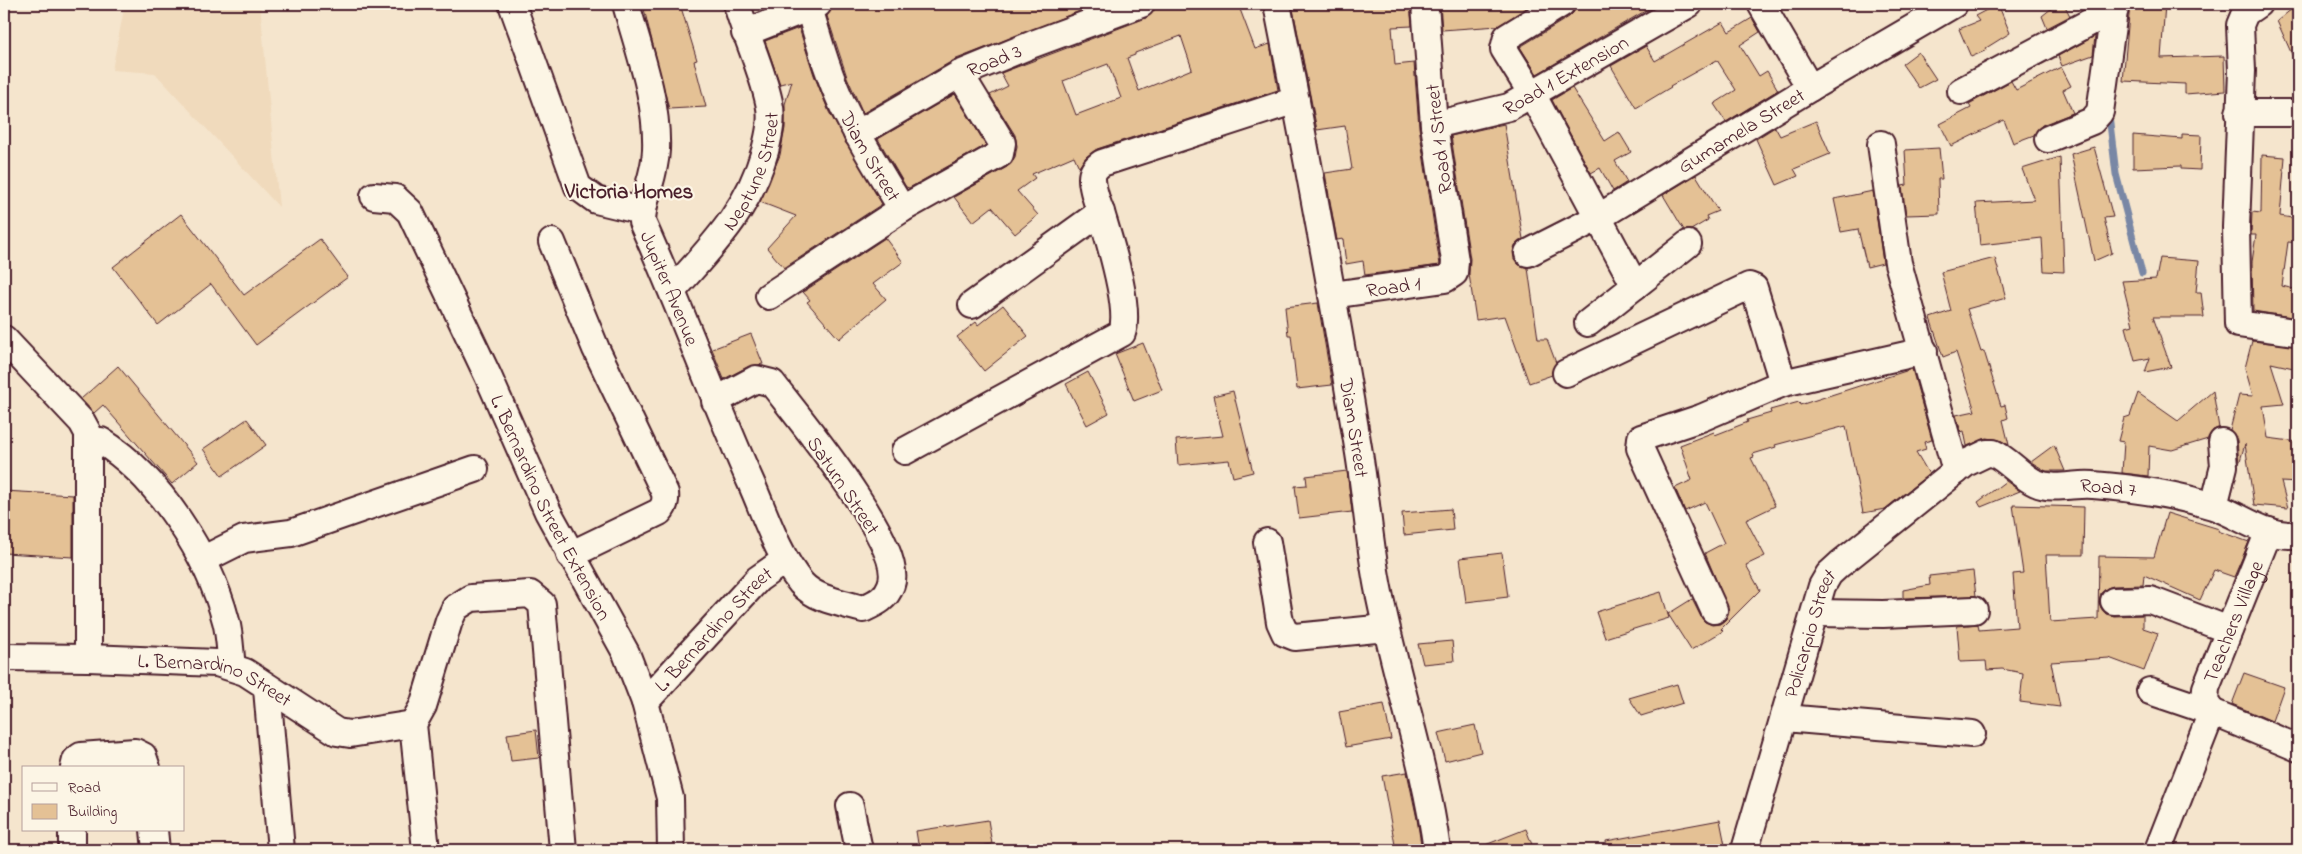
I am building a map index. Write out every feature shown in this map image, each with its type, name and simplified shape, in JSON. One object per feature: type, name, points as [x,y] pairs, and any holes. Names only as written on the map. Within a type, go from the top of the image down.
[{"type":"street","points":[[512,4],[578,187],[596,200],[642,211]]},
{"type":"street","name":"Jupiter Avenue","points":[[626,4],[655,114],[654,176],[642,211],[642,222],[673,290],[715,401],[785,560]]},
{"type":"street","name":"Neptune Street","points":[[673,290],[732,224],[748,195],[763,157],[771,121],[770,102],[745,33],[737,4]]},
{"type":"street","name":"Road 3","points":[[857,134],[960,74],[1033,44],[1142,4]]},
{"type":"street","name":"Diam Street","points":[[1277,4],[1332,295],[1386,628],[1411,721],[1433,823],[1436,850]]},
{"type":"street","name":"Road 1 Street","points":[[1425,4],[1434,125],[1454,261],[1454,273]]},
{"type":"street","points":[[1561,4],[1511,34],[1504,42],[1505,51],[1532,94],[1635,286]]},
{"type":"street","name":"Road 1 Extension","points":[[1434,125],[1508,107],[1689,4]]},
{"type":"street","points":[[1761,4],[1810,88]]},
{"type":"street","name":"Gumamela Street","points":[[1528,253],[1599,217],[1810,88],[1954,4]]},
{"type":"street","points":[[745,33],[814,6]]},
{"type":"street","name":"Diam Street","points":[[769,296],[902,209],[857,134],[830,75],[814,6]]},
{"type":"street","points":[[1961,91],[2115,6]]},
{"type":"street","points":[[2048,139],[2092,121],[2100,112],[2115,6]]},
{"type":"street","points":[[2251,9],[2240,25],[2242,71],[2236,227],[2238,324],[2294,332]]},
{"type":"street","points":[[902,209],[1000,154],[1002,143],[960,74]]},
{"type":"street","points":[[905,451],[1122,333],[1125,315],[1109,240],[1092,178],[1095,168],[1102,163],[1296,100]]},
{"type":"street","points":[[2239,113],[2298,113]]},
{"type":"street","points":[[1881,144],[1898,263],[1956,471]]},
{"type":"street","name":"L. Bernardino Street Extension","points":[[374,196],[395,198],[410,212],[488,376],[548,512],[570,555],[626,652],[645,702],[670,798],[671,850]]},
{"type":"street","points":[[972,305],[1101,212]]},
{"type":"street","points":[[552,242],[596,349],[640,439],[666,499],[664,506],[659,512],[570,555]]},
{"type":"street","points":[[1588,322],[1688,244]]},
{"type":"street","name":"Road 1","points":[[1332,295],[1445,278],[1454,273]]},
{"type":"street","points":[[1566,373],[1749,286],[1754,288],[1783,383]]},
{"type":"street","points":[[4,339],[82,422],[88,433],[88,658]]},
{"type":"street","points":[[1714,610],[1640,448],[1641,438],[1701,418],[1783,383],[1924,351]]},
{"type":"street","name":"Saturn Street","points":[[715,401],[756,380],[772,383],[859,500],[892,562],[892,584],[884,598],[863,609],[822,597],[802,584],[785,560]]},
{"type":"street","points":[[101,441],[116,450],[168,503],[204,559],[226,622],[232,667]]},
{"type":"street","points":[[2214,506],[2224,466],[2222,442]]},
{"type":"street","name":"Road 7","points":[[1956,471],[1966,463],[1987,453],[1993,453],[2038,484],[2052,486],[2090,484],[2142,489],[2214,506],[2269,531],[2289,536],[2298,534]]},
{"type":"street","points":[[204,559],[244,540],[291,533],[475,470]]},
{"type":"street","name":"Policarpio Street","points":[[1745,850],[1822,586],[1829,574],[1956,471]]},
{"type":"street","name":"Teachers Village","points":[[2212,712],[2205,702],[2206,688],[2269,531]]},
{"type":"street","points":[[1267,542],[1280,622],[1285,634],[1295,637],[1386,628]]},
{"type":"street","name":"L. Bernardino Street","points":[[645,702],[758,579],[785,560]]},
{"type":"street","points":[[426,850],[413,724],[423,706],[449,621],[455,608],[471,598],[530,594],[542,604],[563,850]]},
{"type":"street","points":[[2114,601],[2150,600],[2229,630]]},
{"type":"street","points":[[1815,612],[1883,614],[1974,610]]},
{"type":"street","name":"L. Bernardino Street","points":[[4,658],[88,658],[217,663],[245,672],[267,689],[337,732],[350,734],[413,724]]},
{"type":"street","points":[[267,689],[281,850]]},
{"type":"street","points":[[2150,691],[2212,712],[2298,748]]},
{"type":"street","points":[[2158,850],[2212,712]]},
{"type":"street","points":[[1785,718],[1972,734]]},
{"type":"street","points":[[74,766],[76,760],[81,756],[135,752],[144,756],[146,766]]},
{"type":"street","points":[[850,806],[859,850]]},
{"type":"street","points":[[72,832],[72,850]]},
{"type":"street","points":[[154,832],[156,850]]},
{"type":"shaded area","points":[[125,4],[260,4],[279,207],[155,73],[112,70]]},
{"type":"building","points":[[665,4],[680,4],[697,60],[694,61],[706,107],[669,109],[644,9]]},
{"type":"building","points":[[833,4],[1098,4],[954,60],[863,113],[847,77],[827,16]]},
{"type":"building","points":[[1167,4],[1238,4],[1255,49],[1270,44],[1278,90],[1097,149],[1086,157],[1079,167],[1074,156],[1032,174],[1035,178],[1017,191],[1038,215],[1015,234],[992,207],[973,222],[954,197],[1007,167],[1015,157],[1017,146],[1015,135],[990,95],[1008,86],[1001,73],[1146,18],[1155,8]],"holes":[[[1181,36],[1192,69],[1139,91],[1127,58],[1135,55],[1135,53]],[[1108,64],[1121,98],[1076,115],[1063,81]]]},
{"type":"building","points":[[1292,4],[1410,4],[1412,26],[1392,27],[1395,65],[1414,63],[1419,127],[1440,265],[1365,275],[1363,261],[1346,264],[1343,239],[1337,240],[1325,173],[1352,169],[1345,126],[1317,130]]},
{"type":"building","points":[[1440,4],[1533,4],[1498,26],[1442,30]]},
{"type":"building","points":[[1576,4],[1657,4],[1537,74],[1520,47],[1569,17],[1574,12]]},
{"type":"building","points":[[1998,4],[2010,33],[1986,48],[1987,50],[1971,57],[1959,29],[1979,21],[1975,16]]},
{"type":"building","points":[[2057,4],[2064,4],[2070,16],[2047,28],[2042,16]]},
{"type":"building","points":[[2130,4],[2165,4],[2161,58],[2224,56],[2225,91],[2185,94],[2185,84],[2123,81]]},
{"type":"building","points":[[2298,4],[2298,68],[2277,21]]},
{"type":"building","points":[[1752,18],[1760,32],[1740,45],[1759,76],[1767,71],[1778,90],[1726,122],[1714,104],[1736,90],[1717,60],[1670,86],[1636,108],[1611,66],[1646,46],[1655,61],[1723,22],[1729,32]]},
{"type":"building","points":[[799,28],[814,75],[829,112],[882,204],[784,268],[767,248],[796,216],[760,202],[780,155],[785,128],[785,104],[792,81],[780,84],[765,41]]},
{"type":"building","points":[[2095,36],[2093,55],[2062,66],[2058,56]]},
{"type":"building","points":[[1918,52],[1936,79],[1919,88],[1902,64]]},
{"type":"building","points":[[2061,67],[2071,86],[2063,90],[2073,113],[2042,125],[2034,135],[2013,143],[2004,120],[1951,146],[1940,124],[1971,108],[1969,104],[2011,81],[2016,90]]},
{"type":"building","points":[[1572,88],[1605,141],[1619,132],[1631,152],[1615,161],[1627,182],[1613,191],[1600,168],[1591,173],[1552,100]]},
{"type":"building","points":[[955,94],[986,145],[909,188],[906,187],[878,139]]},
{"type":"building","points":[[1816,121],[1830,154],[1794,169],[1798,176],[1777,185],[1756,139],[1775,127],[1780,136]]},
{"type":"building","points":[[1504,124],[1523,239],[1515,245],[1514,259],[1519,265],[1528,268],[1538,339],[1547,339],[1556,363],[1552,375],[1529,383],[1505,316],[1476,320],[1469,274],[1470,259],[1451,136]]},
{"type":"building","points":[[2182,134],[2201,135],[2200,170],[2181,169],[2181,166],[2133,168],[2133,135],[2182,139]]},
{"type":"building","points":[[2094,147],[2113,217],[2104,218],[2112,253],[2094,261],[2071,154]]},
{"type":"building","points":[[1939,148],[1942,179],[1938,179],[1939,214],[1906,215],[1902,186],[1907,185],[1905,150]]},
{"type":"building","points":[[2262,155],[2285,157],[2280,216],[2298,219],[2298,243],[2288,242],[2282,286],[2298,290],[2298,318],[2253,311],[2252,262],[2256,235],[2251,235],[2252,212],[2261,213]]},
{"type":"building","points":[[2060,157],[2064,272],[2044,271],[2042,238],[1980,245],[1976,203],[2034,200],[2022,169]]},
{"type":"building","points":[[1696,175],[1718,211],[1706,216],[1708,220],[1691,230],[1684,230],[1663,195]]},
{"type":"building","points":[[1873,191],[1883,263],[1867,267],[1858,229],[1841,232],[1834,199]]},
{"type":"building","points":[[181,214],[244,295],[320,239],[348,277],[256,345],[211,284],[158,325],[113,267]]},
{"type":"building","points":[[885,238],[903,262],[873,284],[886,299],[839,339],[807,302],[810,300],[803,292]]},
{"type":"building","points":[[1995,258],[2006,298],[1967,309],[1981,352],[1984,351],[2001,406],[2005,405],[2008,418],[2003,420],[2009,445],[2000,440],[1987,438],[1967,446],[1964,431],[1961,432],[1956,415],[1975,411],[1956,352],[1943,357],[1930,318],[1951,311],[1941,272]]},
{"type":"building","points":[[2160,258],[2199,261],[2196,292],[2201,292],[2204,317],[2153,317],[2171,367],[2145,372],[2150,358],[2135,361],[2126,327],[2133,325],[2122,281],[2156,279]]},
{"type":"building","points":[[1318,303],[1332,385],[1297,389],[1291,335],[1288,335],[1285,307]]},
{"type":"building","points":[[1003,305],[1028,336],[984,371],[957,337],[976,322],[978,325]]},
{"type":"building","points":[[751,334],[763,364],[749,366],[724,379],[712,349]]},
{"type":"building","points":[[2252,341],[2298,346],[2298,369],[2271,363],[2284,404],[2263,406],[2268,438],[2298,442],[2298,483],[2281,482],[2288,508],[2254,505],[2245,444],[2239,464],[2237,440],[2230,430],[2239,395],[2253,396],[2245,368]]},
{"type":"building","points":[[1143,343],[1162,390],[1134,401],[1115,354]]},
{"type":"building","points":[[118,366],[198,462],[172,484],[103,405],[94,413],[81,399]]},
{"type":"building","points":[[1912,369],[1932,440],[1924,442],[1926,449],[1916,452],[1929,474],[1885,509],[1863,513],[1846,426],[1775,445],[1776,447],[1753,454],[1754,457],[1751,458],[1775,506],[1746,520],[1765,556],[1746,565],[1760,590],[1721,629],[1723,631],[1691,650],[1668,614],[1692,599],[1701,617],[1705,622],[1712,625],[1720,624],[1726,619],[1729,611],[1705,553],[1724,543],[1705,502],[1685,511],[1675,488],[1692,480],[1680,445],[1714,432],[1715,435],[1748,422],[1747,420],[1771,413],[1770,410],[1799,402],[1800,405]]},
{"type":"building","points":[[1088,372],[1109,413],[1087,425],[1066,384]]},
{"type":"building","points":[[1233,391],[1253,472],[1233,477],[1229,460],[1178,465],[1176,440],[1223,436],[1213,396]]},
{"type":"building","points":[[2213,391],[2219,428],[2213,430],[2208,439],[2172,450],[2149,446],[2148,476],[2122,473],[2124,442],[2118,441],[2124,418],[2130,416],[2138,393],[2178,421]]},
{"type":"building","points":[[247,419],[266,445],[222,476],[203,449]]},
{"type":"building","points":[[2054,445],[2065,471],[2046,471],[2031,462]]},
{"type":"building","points":[[1347,471],[1352,512],[1299,518],[1295,486],[1307,485],[1306,476]]},
{"type":"building","points":[[2006,481],[2020,491],[1981,507],[1978,502]]},
{"type":"building","points":[[4,491],[73,495],[73,557],[4,553]]},
{"type":"building","points":[[2013,505],[2084,507],[2083,555],[2046,555],[2050,622],[2098,619],[2099,556],[2154,557],[2167,513],[2219,529],[2218,531],[2249,542],[2234,577],[2214,570],[2200,600],[2144,575],[2143,585],[2113,586],[2101,593],[2099,602],[2106,614],[2114,616],[2143,615],[2143,628],[2158,633],[2144,671],[2109,658],[2051,662],[2060,707],[2020,702],[2023,673],[2002,669],[1987,670],[1986,661],[1960,662],[1957,626],[1978,624],[1979,630],[2017,627],[2013,574],[2023,573]]},
{"type":"building","points":[[1451,509],[1453,530],[1404,535],[1402,513]]},
{"type":"building","points":[[1502,553],[1508,597],[1466,602],[1460,558]]},
{"type":"building","points":[[1973,571],[1976,596],[1903,598],[1903,590],[1930,585],[1929,576]]},
{"type":"building","points":[[1661,592],[1669,618],[1605,638],[1596,612]]},
{"type":"building","points":[[1452,641],[1454,661],[1423,664],[1418,644]]},
{"type":"building","points":[[2244,673],[2284,687],[2272,721],[2232,704]]},
{"type":"building","points":[[1677,684],[1683,703],[1641,716],[1629,698]]},
{"type":"building","points":[[1384,704],[1391,739],[1346,747],[1339,712]]},
{"type":"building","points":[[1475,725],[1481,752],[1445,761],[1438,733]]},
{"type":"building","points":[[536,730],[539,758],[511,761],[507,734]]},
{"type":"building","points":[[1407,772],[1422,850],[1396,850],[1382,776]]},
{"type":"building","points":[[988,820],[992,844],[954,850],[919,850],[916,831]]},
{"type":"building","points":[[1720,820],[1726,850],[1607,850],[1606,841]]},
{"type":"building","points":[[1526,829],[1534,850],[1475,850],[1475,849]]},
{"type":"waterway","points":[[2109,115],[2116,174],[2142,273]]},
{"type":"district","name":"Victoria Homes","points":[[629,191]]}]
